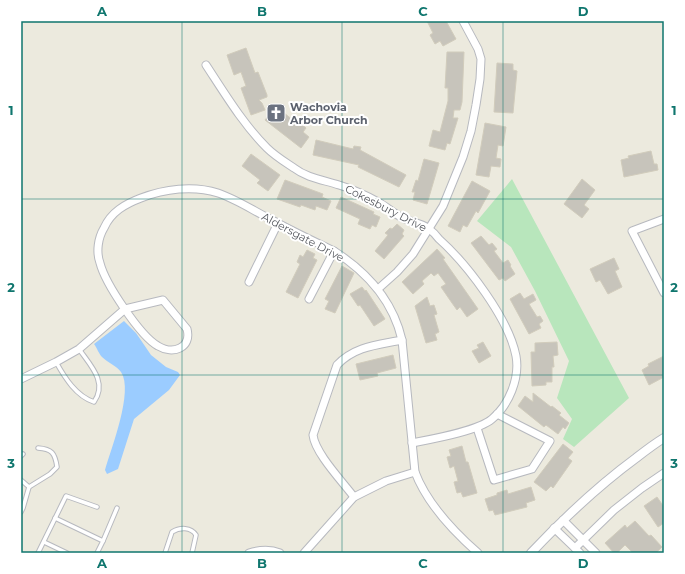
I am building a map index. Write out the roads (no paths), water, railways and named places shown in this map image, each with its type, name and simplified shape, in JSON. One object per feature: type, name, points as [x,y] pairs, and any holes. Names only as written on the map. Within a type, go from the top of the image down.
[{"type":"street","points":[[378,289],[397,272],[413,254],[443,206],[463,157],[471,131],[476,105],[481,59],[478,49],[463,21]]},
{"type":"street","name":"Cokesbury Drive","points":[[206,65],[229,100],[252,131],[268,149],[295,170],[318,180],[339,185],[378,202],[402,218],[428,228],[455,253],[477,280],[499,316],[513,344],[516,358],[513,385],[509,398],[503,408],[492,420],[477,428],[412,443]]},
{"type":"street","name":"Aldersgate Drive","points":[[125,309],[163,300],[187,329],[188,335],[183,347],[177,350],[159,347],[146,336],[125,309],[105,277],[98,256],[99,244],[104,226],[111,217],[119,209],[132,202],[161,192],[195,189],[217,193],[228,197],[334,251],[350,262],[378,289],[394,316],[400,331],[415,472],[419,484],[448,524],[478,553]]},
{"type":"street","points":[[664,218],[632,231],[664,293]]},
{"type":"street","points":[[249,282],[278,223]]},
{"type":"street","points":[[309,299],[334,251]]},
{"type":"street","points":[[21,379],[79,349],[125,309]]},
{"type":"street","points":[[354,497],[314,443],[313,435],[338,365],[344,358],[352,352],[364,347],[402,340]]},
{"type":"street","points":[[477,428],[494,480],[532,469],[550,441],[497,414]]},
{"type":"street","points":[[531,553],[554,528],[588,496],[622,468],[664,438]]},
{"type":"street","points":[[304,553],[354,497],[386,481],[415,472]]},
{"type":"street","points":[[554,528],[578,550],[584,541],[614,510],[664,473]]},
{"type":"street","points":[[563,520],[596,553]]},
{"type":"street","points":[[249,553],[268,550],[280,553]]},
{"type":"lane","points":[[56,362],[64,376],[76,391],[86,399],[94,402],[98,396],[100,384],[97,375],[79,349]]},
{"type":"lane","points":[[21,512],[29,487],[50,474],[57,467],[56,459],[53,453],[47,449],[38,448]]},
{"type":"lane","points":[[21,480],[29,487]]},
{"type":"lane","points":[[38,553],[66,496],[97,507]]},
{"type":"lane","points":[[97,553],[117,508]]},
{"type":"lane","points":[[55,518],[103,541]]},
{"type":"lane","points":[[165,553],[172,532],[184,528],[192,530],[196,535],[192,553]]},
{"type":"lane","points":[[44,542],[67,553]]},
{"type":"water","points":[[124,321],[136,333],[151,355],[166,367],[178,372],[180,375],[169,390],[134,419],[118,469],[107,474],[105,470],[123,406],[125,392],[124,381],[121,372],[102,357],[94,344]]},
{"type":"place","name":"Wachovia Arbor Church","points":[[276,113]]}]
